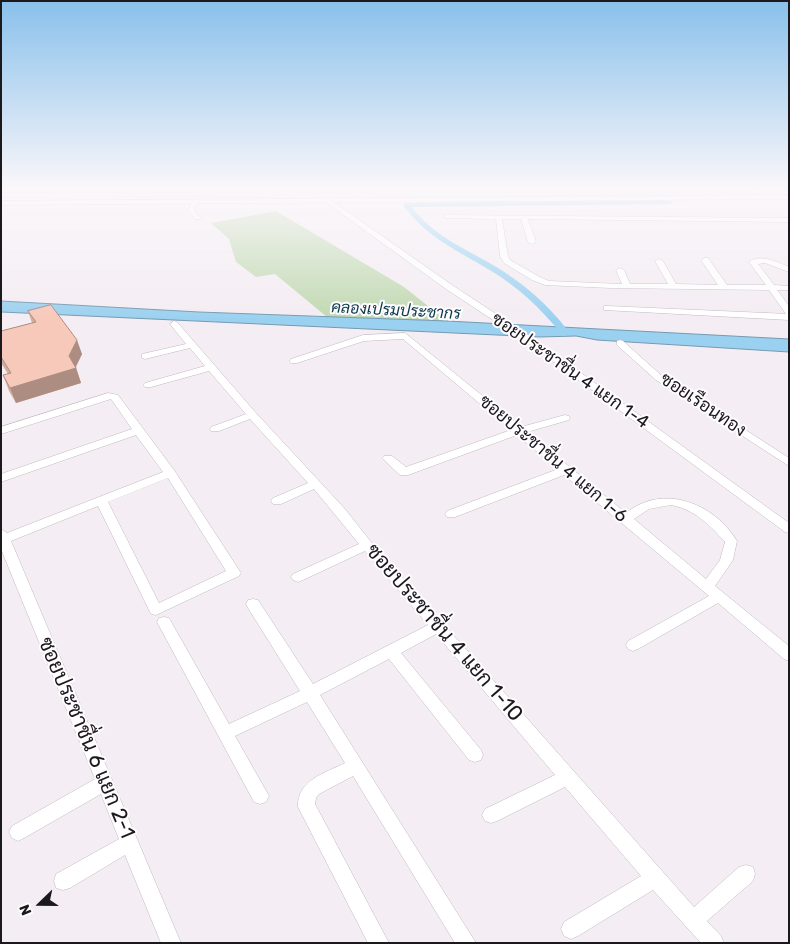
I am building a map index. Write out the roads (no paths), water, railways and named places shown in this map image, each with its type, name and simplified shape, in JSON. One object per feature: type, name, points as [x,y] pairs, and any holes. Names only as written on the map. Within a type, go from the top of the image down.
[{"type":"street","name":"ซอยประชาชื่น 4 แยก 1-4","points":[[371,231],[531,342],[789,529]]},
{"type":"street","points":[[501,231],[504,256],[507,261],[535,278],[548,283],[789,288]]},
{"type":"street","points":[[528,231],[532,242]]},
{"type":"street","points":[[659,260],[673,286]]},
{"type":"street","points":[[705,260],[724,287]]},
{"type":"street","points":[[789,270],[766,260],[753,262],[789,312]]},
{"type":"street","points":[[620,270],[627,286]]},
{"type":"street","points":[[607,308],[789,317]]},
{"type":"street","name":"ซอยประชาชื่น 4 แยก 1-10","points":[[174,324],[314,485],[341,512],[367,545],[714,943]]},
{"type":"street","name":"ซอยประชาชื่น 4 แยก 1-6","points":[[294,361],[363,338],[405,336],[626,519],[706,588],[789,655]]},
{"type":"street","name":"ซอยเรือนทอง","points":[[620,343],[659,378],[789,462]]},
{"type":"street","points":[[145,356],[192,345]]},
{"type":"street","points":[[148,385],[211,367]]},
{"type":"street","points":[[1,431],[112,396],[170,473],[234,573],[160,616]]},
{"type":"street","points":[[215,429],[252,415]]},
{"type":"street","points":[[388,458],[404,472],[518,431],[564,418]]},
{"type":"street","points":[[1,478],[139,430]]},
{"type":"street","points":[[451,514],[566,470]]},
{"type":"street","points":[[2,536],[170,473]]},
{"type":"street","points":[[277,501],[314,485]]},
{"type":"street","points":[[101,500],[160,616],[260,796]]},
{"type":"street","points":[[626,519],[644,506],[666,502],[684,503],[697,509],[714,521],[731,541],[730,552],[719,573],[706,588]]},
{"type":"street","name":"ซอยประชาชื่น 6 แยก 2-1","points":[[2,536],[171,943]]},
{"type":"street","points":[[298,577],[367,545]]},
{"type":"street","points":[[633,645],[718,597]]},
{"type":"street","points":[[253,604],[466,943]]},
{"type":"street","points":[[226,733],[310,693],[439,626]]},
{"type":"street","points":[[392,651],[475,755]]},
{"type":"street","points":[[355,766],[313,788],[307,794],[306,800],[307,807],[379,943]]},
{"type":"street","points":[[491,815],[568,777]]},
{"type":"street","points":[[18,832],[105,782]]},
{"type":"street","points":[[63,881],[130,842]]},
{"type":"street","points":[[693,920],[746,874]]},
{"type":"street","points":[[571,928],[656,878]]},
{"type":"water","points":[[1,301],[199,312],[447,321],[789,339],[789,352],[597,340],[576,336],[540,337],[1,312]]},
{"type":"waterway","points":[[431,231],[512,281],[544,308],[565,333]]},
{"type":"water label","name":"คลองเปรมประชากร","points":[[396,311]]}]
